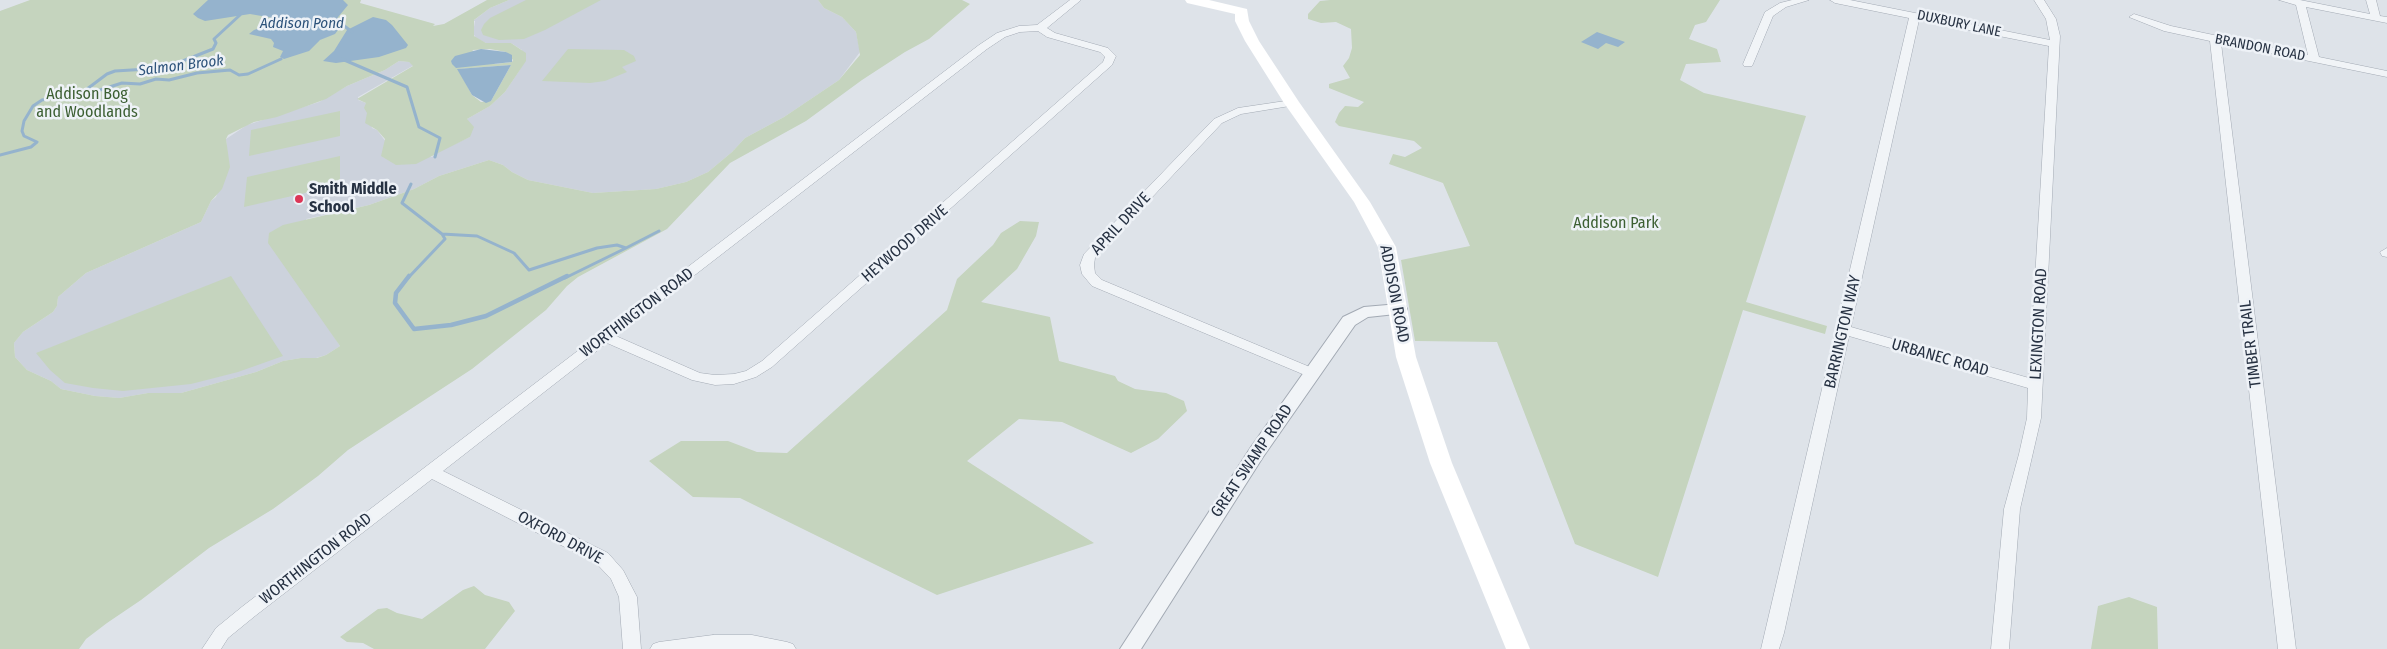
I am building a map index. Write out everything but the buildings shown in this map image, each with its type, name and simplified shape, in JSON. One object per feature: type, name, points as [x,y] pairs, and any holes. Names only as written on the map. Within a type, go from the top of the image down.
[{"type":"main road","name":"ADDISON ROAD","points":[[1192,0],[1247,6],[1242,21],[1252,41],[1292,103],[1377,225],[1387,247],[1406,357],[1441,462],[1518,649]]},
{"type":"street","points":[[1040,28],[1076,0]]},
{"type":"street","points":[[1748,64],[1769,14],[1783,5],[1804,0]]},
{"type":"street","name":"DUXBURY LANE","points":[[1835,0],[2054,44]]},
{"type":"street","name":"LEXINGTON ROAD","points":[[2000,649],[2012,509],[2031,436],[2036,385],[2054,44],[2053,24],[2039,0]]},
{"type":"street","points":[[2284,0],[2387,20]]},
{"type":"street","points":[[2371,0],[2376,18]]},
{"type":"street","points":[[2300,3],[2314,59]]},
{"type":"street","name":"BARRINGTON WAY","points":[[1770,649],[1778,624],[1915,15]]},
{"type":"street","name":"BRANDON ROAD","points":[[2134,17],[2168,29],[2215,40],[2387,75]]},
{"type":"street","name":"WORTHINGTON ROAD","points":[[211,649],[222,633],[249,611],[983,47],[1001,35],[1019,29],[1040,28]]},
{"type":"street","name":"HEYWOOD DRIVE","points":[[605,338],[697,377],[715,380],[734,379],[751,374],[767,364],[1101,69],[1111,56],[1104,50],[1050,35],[1040,28]]},
{"type":"street","name":"TIMBER TRAIL","points":[[2215,40],[2287,649]]},
{"type":"street","name":"APRIL DRIVE","points":[[1292,103],[1238,111],[1218,121],[1089,257],[1087,265],[1089,274],[1097,283],[1312,373]]},
{"type":"street","name":"GREAT SWAMP ROAD","points":[[1130,649],[1224,502],[1312,373],[1353,317],[1369,311],[1399,309]]},
{"type":"street","name":"URBANEC ROAD","points":[[1844,330],[2036,385]]},
{"type":"street","name":"OXFORD DRIVE","points":[[430,471],[602,558],[617,575],[628,597],[632,649]]},
{"type":"street","points":[[658,649],[713,642],[752,642],[787,649]]},
{"type":"shaded area","name":"Smith Middle School","points":[[509,0],[818,0],[824,8],[842,17],[856,32],[860,52],[839,80],[784,117],[745,138],[732,152],[708,172],[686,182],[656,189],[593,193],[528,180],[503,165],[489,160],[439,176],[414,189],[369,205],[306,219],[326,324],[340,346],[326,355],[316,358],[283,361],[256,372],[181,393],[148,393],[119,398],[95,396],[61,389],[51,381],[27,370],[15,357],[14,343],[23,332],[53,312],[57,306],[58,297],[86,273],[201,222],[211,201],[216,197],[228,164],[226,139],[247,125],[319,102],[347,86],[385,70],[399,61],[409,62],[414,65],[358,97],[358,100],[366,103],[372,128],[377,130],[386,142],[432,157],[439,151],[470,137],[467,119],[490,106],[505,92],[521,68],[522,50],[511,43],[486,43],[476,38],[473,33],[475,21],[473,21],[490,8]]},
{"type":"green space","name":"Addison Bog and Woodlands","points":[[30,0],[361,0],[360,3],[435,24],[433,26],[444,24],[487,0],[509,0],[490,8],[474,20],[474,36],[486,43],[511,43],[526,53],[526,61],[505,92],[490,106],[467,119],[474,127],[470,137],[416,164],[396,165],[381,156],[385,139],[377,130],[365,123],[367,113],[364,108],[366,103],[357,99],[413,66],[409,62],[399,61],[385,70],[347,86],[326,99],[277,117],[254,122],[228,135],[226,139],[230,167],[222,189],[211,201],[201,222],[86,273],[58,297],[57,306],[53,312],[23,332],[14,343],[15,357],[27,370],[51,381],[61,389],[95,396],[119,398],[148,393],[181,393],[256,372],[283,361],[317,358],[326,355],[340,346],[268,243],[269,233],[283,225],[369,205],[414,189],[439,176],[489,160],[503,165],[528,180],[593,193],[656,189],[686,182],[708,172],[732,152],[745,138],[784,117],[839,80],[860,55],[856,32],[842,17],[824,8],[818,0],[962,0],[970,4],[929,39],[862,80],[806,121],[730,163],[667,229],[578,277],[567,286],[546,310],[472,369],[348,450],[318,476],[273,509],[209,548],[86,639],[79,649],[0,649],[0,11]],"holes":[[[490,49],[506,52],[513,60],[512,62],[495,64],[472,50]],[[511,65],[491,101],[481,102],[472,95],[458,69]]]},
{"type":"green space","points":[[526,0],[601,0],[524,39],[499,40],[483,35],[481,30],[490,18]]},
{"type":"green space","name":"Addison Park","points":[[1720,0],[1706,22],[1695,25],[1689,39],[1717,49],[1721,62],[1686,64],[1680,80],[1704,93],[1806,116],[1746,302],[1827,326],[1825,334],[1743,310],[1658,577],[1575,544],[1497,342],[1415,341],[1401,260],[1470,246],[1443,183],[1389,164],[1393,154],[1405,157],[1422,148],[1414,141],[1339,126],[1335,122],[1345,106],[1358,107],[1364,102],[1329,88],[1329,84],[1350,78],[1343,66],[1349,58],[1352,48],[1351,29],[1336,22],[1321,23],[1308,19],[1308,14],[1320,1]]},
{"type":"green space","points":[[568,49],[624,50],[634,56],[636,61],[622,67],[627,72],[605,81],[590,83],[542,81]]},
{"type":"green space","points":[[340,111],[340,136],[249,156],[251,130]]},
{"type":"green space","points":[[340,156],[340,185],[244,207],[247,177]]},
{"type":"green space","points":[[1020,221],[1039,222],[1036,236],[1017,269],[981,302],[1050,317],[1059,361],[1115,376],[1118,381],[1135,389],[1166,393],[1184,401],[1187,411],[1158,439],[1131,453],[1062,422],[1019,419],[967,461],[1094,543],[937,595],[740,498],[693,497],[649,461],[681,441],[728,441],[757,452],[787,453],[947,310],[957,279],[993,245],[1001,233]]},
{"type":"green space","points":[[231,276],[283,356],[238,372],[191,384],[123,391],[65,383],[50,370],[36,353]]},
{"type":"green space","points":[[474,586],[485,595],[509,602],[515,611],[485,649],[374,649],[363,643],[347,642],[340,637],[378,609],[387,608],[397,613],[422,619],[463,590]]},
{"type":"green space","points":[[2129,597],[2157,607],[2158,649],[2091,649],[2098,606]]},
{"type":"water","name":"Addison Pond","points":[[208,0],[343,0],[348,5],[334,22],[338,30],[335,34],[320,40],[309,51],[284,59],[280,57],[283,51],[273,47],[274,43],[271,39],[249,34],[279,19],[250,14],[205,21],[193,14]]},
{"type":"water","points":[[373,17],[386,20],[392,25],[408,45],[406,48],[379,57],[336,63],[323,61],[334,51],[347,30]]},
{"type":"water","points":[[1597,32],[1625,42],[1618,47],[1606,43],[1598,49],[1581,42]]},
{"type":"water","points":[[481,49],[506,52],[512,55],[512,62],[456,68],[452,64],[451,61],[455,56]]},
{"type":"water","points":[[511,65],[491,101],[486,103],[472,95],[457,69]]},
{"type":"waterway","name":"Salmon Brook","points":[[83,92],[107,74],[115,71],[165,68],[213,49],[216,43],[214,39],[240,15]]},
{"type":"waterway","points":[[333,17],[352,32]]},
{"type":"waterway","name":"Salmon Brook","points":[[0,155],[31,147],[37,142],[24,136],[22,131],[24,121],[33,106],[42,100],[100,90],[122,83],[140,84],[156,79],[169,80],[197,73],[230,70],[239,75],[248,74],[281,59]]},
{"type":"waterway","points":[[342,59],[407,87],[419,127],[440,138],[435,157]]},
{"type":"waterway","points":[[411,184],[402,203],[442,234]]},
{"type":"waterway","points":[[626,248],[659,231]]},
{"type":"waterway","points":[[408,278],[445,239],[442,234]]},
{"type":"waterway","points":[[442,234],[477,236],[514,253],[529,270],[597,248],[617,245],[626,248]]},
{"type":"waterway","points":[[565,278],[626,248]]},
{"type":"waterway","points":[[409,276],[396,293],[395,303],[414,329],[451,325],[486,316],[567,276]]},
{"type":"place","name":"Smith Middle School","points":[[299,199]]}]
